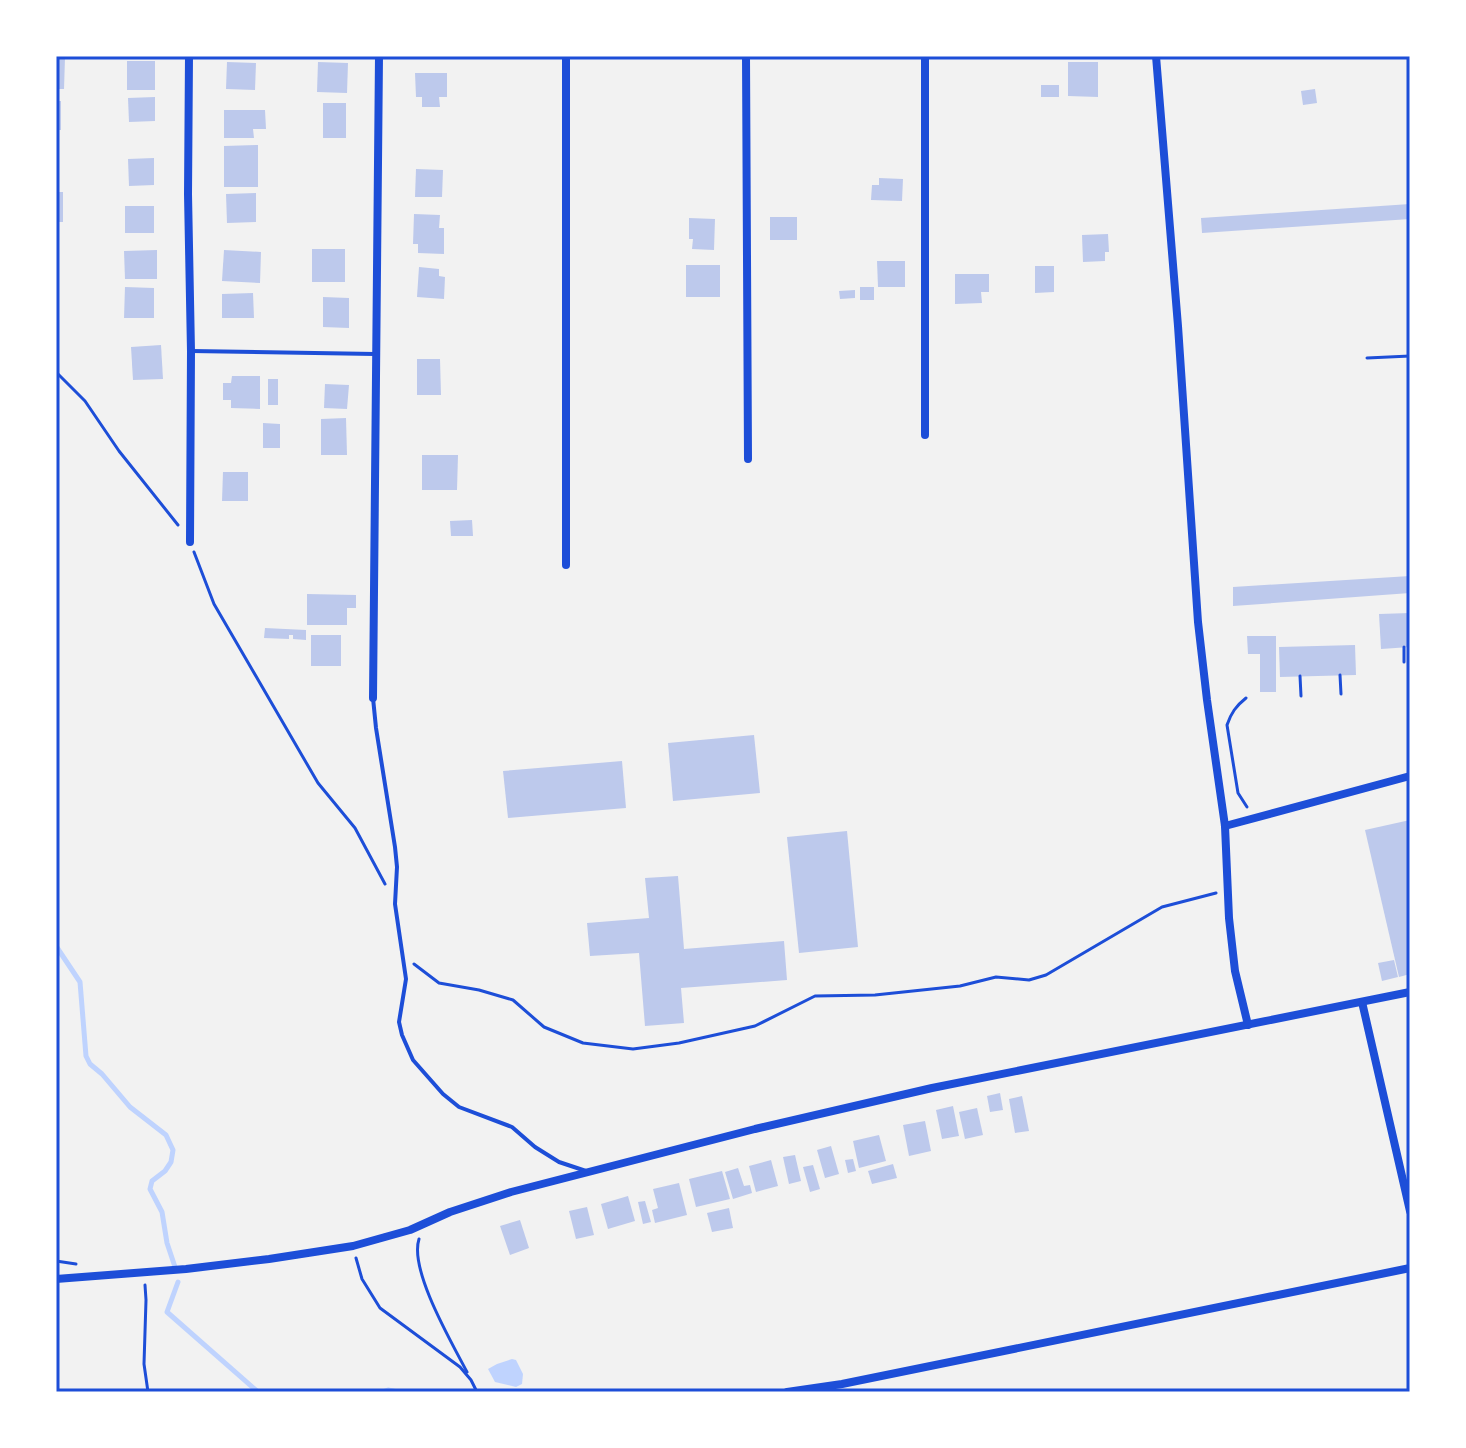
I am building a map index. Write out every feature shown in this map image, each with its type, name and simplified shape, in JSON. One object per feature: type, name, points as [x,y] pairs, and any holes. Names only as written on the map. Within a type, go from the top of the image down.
[{"type":"street","points":[[189,56],[190,542]]},
{"type":"street","points":[[373,698],[379,56]]},
{"type":"street","points":[[566,56],[566,565]]},
{"type":"street","points":[[746,56],[748,459]]},
{"type":"street","points":[[925,56],[925,435]]},
{"type":"street","points":[[1156,56],[1198,622],[1225,826],[1235,971],[1248,1025]]},
{"type":"street","points":[[1225,826],[1410,776]]},
{"type":"street","points":[[56,1279],[144,1273],[353,1246],[410,1230],[511,1192],[755,1129],[932,1088],[1410,992]]},
{"type":"street","points":[[1362,1002],[1410,1211]]},
{"type":"street","points":[[787,1392],[842,1384],[1410,1268]]},
{"type":"lane","points":[[191,351],[375,354]]},
{"type":"lane","points":[[373,698],[395,847],[395,904],[406,979],[399,1022],[413,1060],[459,1107],[512,1127],[559,1162],[588,1172]]},
{"type":"path","points":[[1367,358],[1410,356]]},
{"type":"path","points":[[56,372],[85,401],[119,451],[190,542],[214,604],[318,783],[355,828],[395,904]]},
{"type":"path","points":[[1404,647],[1404,662]]},
{"type":"path","points":[[1340,675],[1341,694]]},
{"type":"path","points":[[1300,676],[1301,696]]},
{"type":"path","points":[[1246,698],[1236,706],[1227,725],[1238,793],[1254,818]]},
{"type":"path","points":[[403,956],[439,983],[513,1000],[544,1027],[583,1043],[633,1049],[679,1043],[755,1026],[815,996],[875,995],[960,986],[996,977],[1029,980],[1046,975],[1162,907],[1228,890]]},
{"type":"path","points":[[432,1220],[420,1235],[416,1249],[420,1270],[477,1392]]},
{"type":"path","points":[[353,1246],[362,1279],[380,1308],[460,1367],[471,1380]]},
{"type":"path","points":[[144,1273],[144,1364],[148,1392]]},
{"type":"water","points":[[516,1360],[523,1374],[522,1384],[516,1387],[495,1382],[488,1369]]},
{"type":"building","points":[[56,57],[65,57],[64,89],[56,89]]},
{"type":"building","points":[[127,61],[155,61],[155,90],[127,90]]},
{"type":"building","points":[[227,62],[256,63],[255,90],[226,89]]},
{"type":"building","points":[[318,62],[348,63],[347,93],[317,92]]},
{"type":"building","points":[[1068,62],[1098,62],[1098,97],[1068,96]]},
{"type":"building","points":[[415,73],[447,73],[447,97],[439,97],[440,107],[422,107],[422,97],[416,97]]},
{"type":"building","points":[[1041,85],[1059,85],[1059,97],[1041,97]]},
{"type":"building","points":[[1315,89],[1317,103],[1303,105],[1301,91]]},
{"type":"building","points":[[155,97],[155,121],[129,122],[128,98]]},
{"type":"building","points":[[56,101],[61,101],[61,130],[56,130]]},
{"type":"building","points":[[323,103],[346,103],[346,138],[323,138]]},
{"type":"building","points":[[224,110],[265,110],[266,129],[253,129],[254,138],[224,138]]},
{"type":"building","points":[[258,145],[258,187],[224,187],[224,146]]},
{"type":"building","points":[[154,158],[154,185],[129,186],[128,159]]},
{"type":"building","points":[[416,169],[443,170],[442,197],[415,197]]},
{"type":"building","points":[[879,178],[903,179],[902,201],[871,200],[872,185],[879,185]]},
{"type":"building","points":[[56,192],[63,192],[63,222],[56,222]]},
{"type":"building","points":[[256,193],[256,222],[227,223],[226,194]]},
{"type":"building","points":[[1410,204],[1410,219],[1202,233],[1201,218]]},
{"type":"building","points":[[125,206],[154,206],[154,233],[125,233]]},
{"type":"building","points":[[414,214],[440,215],[439,228],[444,228],[444,254],[418,253],[418,244],[413,244]]},
{"type":"building","points":[[770,217],[797,217],[797,240],[770,240]]},
{"type":"building","points":[[689,218],[715,219],[714,250],[692,249]]},
{"type":"building","points":[[1108,234],[1109,252],[1105,252],[1105,261],[1083,262],[1082,235]]},
{"type":"building","points":[[312,249],[345,249],[345,282],[312,282]]},
{"type":"building","points":[[157,250],[157,279],[125,279],[124,251]]},
{"type":"building","points":[[224,250],[261,252],[260,283],[222,281]]},
{"type":"building","points":[[877,261],[905,261],[905,287],[878,287]]},
{"type":"building","points":[[686,265],[720,265],[720,297],[686,297]]},
{"type":"building","points":[[1035,266],[1054,266],[1054,292],[1035,293]]},
{"type":"building","points":[[419,267],[439,269],[439,276],[445,277],[444,299],[417,297]]},
{"type":"building","points":[[955,274],[989,274],[989,292],[981,292],[982,303],[955,304]]},
{"type":"building","points":[[125,287],[154,288],[154,318],[124,318]]},
{"type":"building","points":[[860,287],[874,287],[874,300],[860,300]]},
{"type":"building","points":[[855,290],[855,298],[840,299],[839,291]]},
{"type":"building","points":[[253,293],[254,318],[222,318],[222,294]]},
{"type":"building","points":[[323,297],[349,298],[349,328],[323,327]]},
{"type":"building","points":[[161,345],[163,379],[133,380],[131,347]]},
{"type":"building","points":[[417,359],[440,359],[441,395],[417,395]]},
{"type":"building","points":[[232,376],[260,376],[260,409],[231,408],[231,400],[223,400],[223,383],[231,383]]},
{"type":"building","points":[[268,379],[278,379],[278,405],[268,405]]},
{"type":"building","points":[[325,384],[349,385],[347,409],[324,408]]},
{"type":"building","points":[[346,418],[347,455],[321,455],[321,419]]},
{"type":"building","points":[[263,423],[280,424],[280,448],[263,448]]},
{"type":"building","points":[[422,455],[458,455],[457,490],[422,490]]},
{"type":"building","points":[[223,472],[248,472],[248,501],[222,501]]},
{"type":"building","points":[[472,520],[473,536],[451,536],[450,521]]},
{"type":"building","points":[[1410,576],[1410,593],[1233,606],[1233,587]]},
{"type":"building","points":[[307,594],[356,595],[356,608],[347,608],[347,625],[307,625]]},
{"type":"building","points":[[1410,613],[1410,647],[1381,649],[1379,614]]},
{"type":"building","points":[[265,628],[306,630],[306,640],[293,639],[293,635],[289,635],[289,639],[264,638]]},
{"type":"building","points":[[311,635],[341,635],[341,666],[311,666]]},
{"type":"building","points":[[1247,636],[1276,636],[1276,692],[1260,692],[1260,654],[1248,654]]},
{"type":"building","points":[[1355,645],[1356,675],[1280,677],[1279,647]]},
{"type":"building","points":[[754,735],[760,793],[673,801],[668,743]]},
{"type":"building","points":[[622,761],[626,808],[508,818],[503,771]]},
{"type":"building","points":[[1410,820],[1410,974],[1399,977],[1365,830]]},
{"type":"building","points":[[847,831],[858,947],[799,953],[787,837]]},
{"type":"building","points":[[678,876],[684,949],[784,941],[787,980],[681,988],[684,1023],[645,1026],[639,953],[590,956],[587,923],[649,918],[645,878]]},
{"type":"building","points":[[1394,960],[1398,977],[1382,981],[1378,963]]},
{"type":"building","points":[[1000,1093],[1003,1110],[990,1112],[987,1096]]},
{"type":"building","points":[[1022,1096],[1029,1131],[1015,1133],[1009,1099]]},
{"type":"building","points":[[953,1106],[959,1136],[942,1139],[936,1110]]},
{"type":"building","points":[[977,1108],[983,1135],[965,1139],[959,1112]]},
{"type":"building","points":[[925,1121],[931,1151],[909,1156],[903,1125]]},
{"type":"building","points":[[879,1135],[886,1161],[859,1168],[853,1141]]},
{"type":"building","points":[[831,1146],[839,1174],[825,1178],[817,1150]]},
{"type":"building","points":[[795,1155],[801,1181],[789,1184],[783,1157]]},
{"type":"building","points":[[853,1159],[856,1171],[848,1173],[845,1160]]},
{"type":"building","points":[[771,1160],[778,1186],[756,1192],[749,1166]]},
{"type":"building","points":[[893,1164],[897,1178],[872,1184],[868,1171]]},
{"type":"building","points":[[813,1165],[820,1189],[810,1192],[803,1167]]},
{"type":"building","points":[[738,1168],[744,1186],[750,1185],[752,1193],[733,1199],[725,1172]]},
{"type":"building","points":[[722,1171],[730,1199],[696,1207],[689,1179]]},
{"type":"building","points":[[679,1183],[687,1215],[655,1223],[652,1210],[658,1208],[653,1189]]},
{"type":"building","points":[[628,1196],[635,1221],[608,1229],[601,1204]]},
{"type":"building","points":[[645,1201],[651,1222],[643,1224],[638,1202]]},
{"type":"building","points":[[587,1207],[594,1235],[576,1239],[569,1211]]},
{"type":"building","points":[[729,1208],[733,1228],[712,1232],[707,1213]]},
{"type":"building","points":[[520,1220],[529,1248],[510,1255],[500,1226]]},
{"type":"waterway","points":[[56,946],[80,982],[86,1056],[90,1064],[130,1107],[166,1135],[173,1150],[171,1162],[152,1181],[150,1189],[162,1212],[175,1267]]},
{"type":"waterway","points":[[178,1282],[167,1312],[258,1392]]},
{"type":"waterway","points":[[382,1392],[398,1392]]}]
